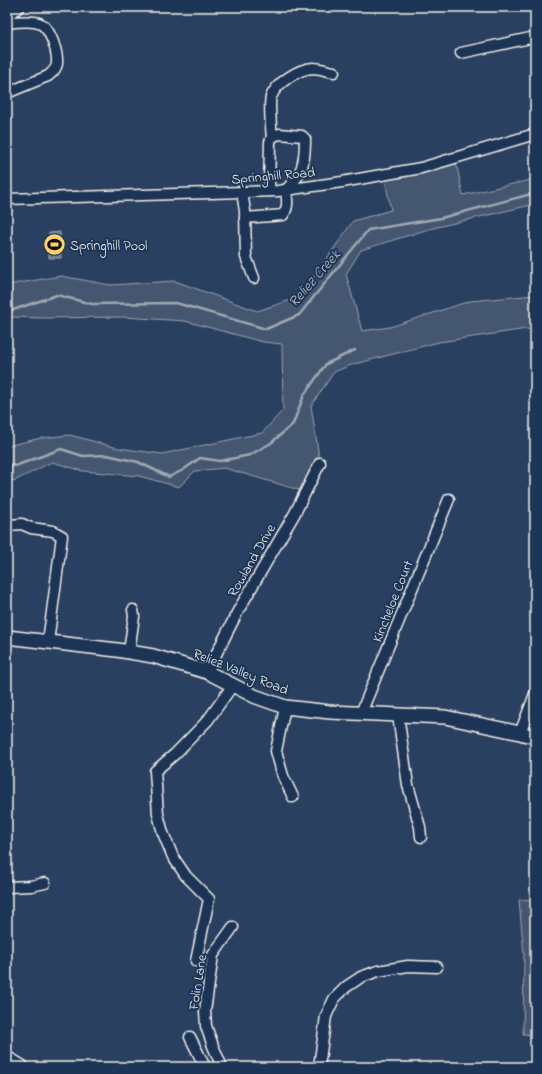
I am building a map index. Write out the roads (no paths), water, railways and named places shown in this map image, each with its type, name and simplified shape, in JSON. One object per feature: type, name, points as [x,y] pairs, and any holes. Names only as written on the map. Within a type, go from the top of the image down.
[{"type":"main road","name":"Reliez Valley Road","points":[[7,637],[153,656],[207,672],[254,696],[285,707],[330,712],[445,717],[535,737]]},
{"type":"main road","points":[[7,1059],[22,1067]]},
{"type":"street","points":[[7,16],[19,7]]},
{"type":"street","points":[[7,23],[39,23],[44,26],[53,41],[57,57],[57,65],[48,76],[7,93]]},
{"type":"street","points":[[460,53],[535,37]]},
{"type":"street","points":[[269,192],[270,142],[272,137],[270,98],[276,88],[284,80],[299,72],[312,68],[334,72]]},
{"type":"street","points":[[245,218],[283,215],[286,211],[288,202],[286,190],[301,171],[305,139],[302,136],[279,134],[272,137]]},
{"type":"street","name":"Springhill Road","points":[[7,199],[269,192],[286,190],[421,168],[535,134]]},
{"type":"street","points":[[242,192],[245,218],[246,257],[254,278]]},
{"type":"street","name":"Rowland Drive","points":[[207,672],[238,611],[295,513],[320,463]]},
{"type":"street","name":"Kincheloe Court","points":[[361,713],[448,499]]},
{"type":"street","points":[[7,524],[22,524],[31,528],[53,531],[62,536],[48,642]]},
{"type":"street","points":[[129,652],[134,616],[133,610]]},
{"type":"street","points":[[196,961],[209,898],[186,876],[173,857],[163,833],[158,814],[155,771],[175,754],[208,720],[233,685]]},
{"type":"street","points":[[520,733],[535,694]]},
{"type":"street","points":[[285,707],[276,750],[283,776],[293,797]]},
{"type":"street","points":[[398,715],[408,785],[420,827],[421,837]]},
{"type":"street","points":[[7,887],[31,886],[45,883]]},
{"type":"street","name":"Folin Lane","points":[[222,1067],[206,1026],[205,1010],[213,955],[233,927]]},
{"type":"street","points":[[319,1067],[326,1016],[334,999],[346,987],[361,977],[378,971],[408,966],[437,967]]},
{"type":"street","points":[[190,1037],[205,1067]]},
{"type":"waterway","name":"Reliez Creek","points":[[7,309],[13,310],[57,295],[92,304],[176,303],[266,329],[299,315],[368,230],[441,218],[535,193]]},
{"type":"waterway","points":[[7,463],[15,466],[61,449],[83,456],[107,455],[138,462],[169,477],[183,470],[200,458],[220,461],[250,455],[271,443],[293,424],[304,395],[326,364],[355,350]]},
{"type":"place","name":"Springhill Pool","points":[[55,245]]}]
